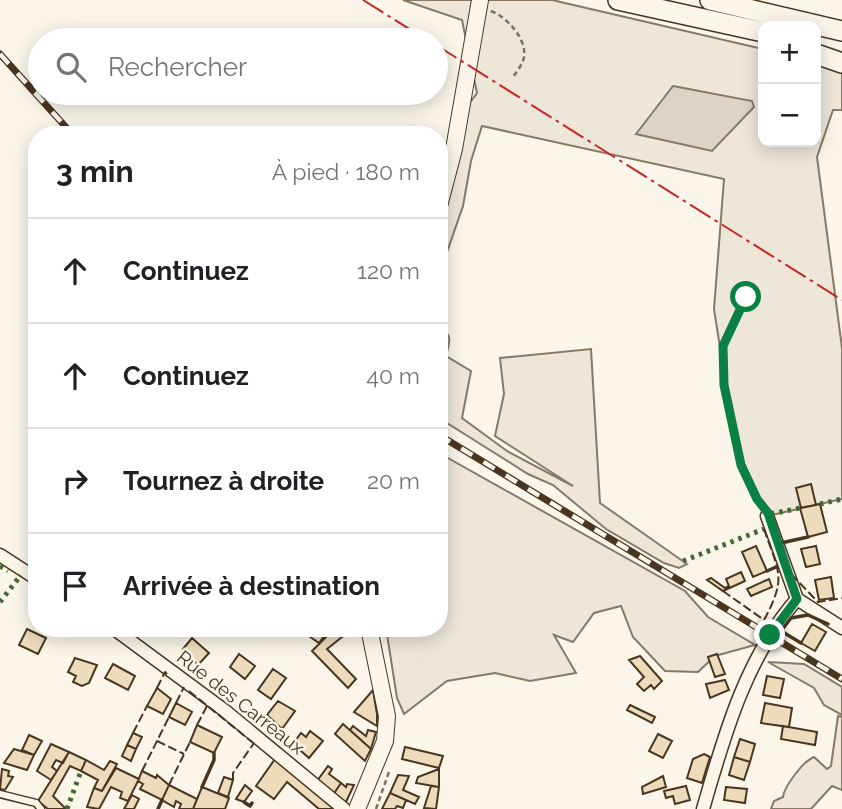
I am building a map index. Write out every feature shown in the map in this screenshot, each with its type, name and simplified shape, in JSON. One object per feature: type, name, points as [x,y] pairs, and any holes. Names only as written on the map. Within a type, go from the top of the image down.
[{"type":"highway","points":[[618,0],[758,32]]},
{"type":"highway","points":[[710,0],[842,31]]},
{"type":"highway","points":[[821,45],[842,51]]},
{"type":"highway","points":[[821,56],[842,63]]},
{"type":"street","points":[[448,172],[479,4]]},
{"type":"street","points":[[767,516],[797,599],[842,628]]},
{"type":"street","points":[[0,555],[28,573]]},
{"type":"street","points":[[703,809],[719,754],[753,666],[770,635],[797,599]]},
{"type":"street","name":"Rue des Carreaux","points":[[125,637],[224,710],[344,809]]},
{"type":"street","points":[[357,809],[385,741],[387,716],[371,637]]},
{"type":"lane","points":[[0,794],[36,803],[41,809]]},
{"type":"path","points":[[479,4],[509,23],[525,46],[524,60],[513,78]]},
{"type":"path","points":[[746,297],[723,346],[724,385],[741,465],[767,516]]},
{"type":"shaded area","points":[[403,0],[552,0],[758,48],[758,147],[820,147],[817,157],[842,348],[842,499],[767,516],[735,444],[714,309],[724,179],[482,126],[471,161],[463,206],[448,249],[448,191],[469,104],[477,93],[462,20]]},
{"type":"shaded area","points":[[821,62],[842,67],[842,110],[833,110],[821,145]]},
{"type":"shaded area","points":[[673,86],[752,101],[754,107],[712,151],[636,134]]},
{"type":"shaded area","points":[[591,349],[600,503],[687,564],[679,568],[664,563],[606,529],[553,485],[528,474],[448,424],[448,357],[471,371],[462,418],[507,451],[573,486],[495,436],[504,394],[500,358]]},
{"type":"shaded area","points":[[448,458],[685,591],[708,617],[755,645],[715,656],[698,672],[665,671],[633,637],[621,606],[594,613],[573,642],[554,635],[576,673],[530,681],[495,673],[447,681],[404,714],[397,698],[387,637],[448,637]]},
{"type":"shaded area","points":[[768,662],[804,664],[842,687],[842,715],[824,705],[814,688]]},
{"type":"shaded area","points":[[838,716],[842,717],[842,790],[832,786],[811,809],[771,809],[774,801],[783,797],[795,775],[810,759],[814,757],[827,769],[831,766]]},
{"type":"building","points":[[811,484],[816,505],[801,508],[796,488]]},
{"type":"building","points":[[820,504],[827,532],[808,537],[800,508]]},
{"type":"building","points":[[756,546],[767,571],[753,577],[742,552]]},
{"type":"building","points":[[816,546],[820,564],[806,567],[801,549]]},
{"type":"building","points":[[741,572],[745,581],[723,591],[707,580],[711,578],[725,588],[729,586],[726,579]]},
{"type":"building","points":[[831,577],[834,598],[819,600],[815,580]]},
{"type":"building","points":[[769,579],[772,587],[751,596],[747,589]]},
{"type":"building","points":[[812,624],[826,632],[815,651],[801,643]]},
{"type":"building","points":[[27,629],[28,637],[46,638],[38,654],[19,645]]},
{"type":"building","points":[[310,637],[323,637],[319,643]]},
{"type":"building","points":[[326,637],[342,637],[327,649],[356,679],[348,688],[312,651]]},
{"type":"building","points":[[192,638],[209,653],[198,665],[183,649]]},
{"type":"building","points":[[239,654],[255,666],[245,679],[230,667]]},
{"type":"building","points":[[717,654],[725,674],[715,677],[708,657]]},
{"type":"building","points":[[640,656],[662,681],[654,689],[651,685],[644,691],[637,684],[644,677],[629,660]]},
{"type":"building","points":[[75,658],[97,665],[89,683],[82,686],[73,682],[76,676],[68,672]]},
{"type":"building","points":[[113,664],[135,676],[128,690],[105,678]]},
{"type":"building","points":[[273,669],[286,678],[271,699],[258,690]]},
{"type":"building","points":[[767,676],[784,679],[780,698],[763,695]]},
{"type":"building","points":[[725,680],[729,690],[710,698],[706,684]]},
{"type":"building","points":[[157,688],[171,699],[163,714],[147,706]]},
{"type":"building","points":[[373,690],[377,714],[377,726],[354,712]]},
{"type":"building","points":[[278,701],[295,711],[282,729],[267,715]]},
{"type":"building","points":[[176,703],[192,712],[185,725],[169,717]]},
{"type":"building","points":[[765,703],[792,708],[789,727],[761,723]]},
{"type":"building","points":[[630,705],[655,717],[652,723],[627,710]]},
{"type":"building","points":[[343,724],[371,749],[365,761],[335,734]]},
{"type":"building","points":[[197,725],[222,737],[214,753],[190,742]]},
{"type":"building","points":[[353,726],[366,736],[368,730],[376,732],[371,749],[350,730]]},
{"type":"building","points":[[783,726],[817,732],[815,745],[781,739]]},
{"type":"building","points":[[310,731],[323,741],[309,758],[293,744],[301,733],[306,737]]},
{"type":"building","points":[[133,733],[142,737],[136,749],[127,745]]},
{"type":"building","points":[[658,734],[672,741],[663,758],[649,751]]},
{"type":"building","points":[[29,735],[42,741],[34,755],[22,750]]},
{"type":"building","points":[[740,739],[755,744],[750,762],[734,757]]},
{"type":"building","points":[[51,744],[69,752],[63,763],[56,760],[52,767],[57,771],[51,780],[37,771]]},
{"type":"building","points":[[127,745],[136,749],[131,761],[122,756]]},
{"type":"building","points":[[405,747],[443,756],[439,768],[402,759]]},
{"type":"building","points":[[14,749],[34,755],[27,770],[4,763]]},
{"type":"building","points":[[69,752],[86,760],[81,771],[70,766],[53,796],[66,809],[48,809],[38,801]]},
{"type":"building","points":[[704,754],[710,757],[702,783],[687,778],[693,759]]},
{"type":"building","points":[[734,757],[750,762],[744,780],[729,775]]},
{"type":"building","points":[[275,759],[336,809],[319,809],[287,782],[274,799],[256,786]]},
{"type":"building","points":[[86,760],[104,770],[110,761],[117,764],[102,791],[94,788],[98,780],[81,771]]},
{"type":"building","points":[[328,766],[332,769],[329,774],[341,783],[333,795],[317,781]]},
{"type":"building","points":[[116,768],[139,779],[128,801],[120,798],[122,792],[111,787],[99,809],[87,807],[94,788],[102,791]]},
{"type":"building","points":[[2,769],[9,771],[8,776],[13,777],[5,790],[0,789]]},
{"type":"building","points":[[439,769],[439,787],[416,783],[418,777]]},
{"type":"building","points":[[142,771],[156,778],[157,775],[169,785],[162,800],[140,789],[143,784],[138,781]]},
{"type":"building","points":[[398,775],[409,776],[403,790],[419,797],[415,804],[390,793]]},
{"type":"building","points":[[663,776],[666,787],[643,794],[642,787]]},
{"type":"building","points":[[224,777],[233,780],[228,797],[218,793]]},
{"type":"building","points":[[341,783],[346,787],[347,784],[354,785],[345,804],[333,795]]},
{"type":"building","points":[[169,785],[197,799],[193,809],[179,809],[181,804],[176,801],[174,807],[162,800]]},
{"type":"building","points":[[245,785],[252,791],[244,802],[236,799]]},
{"type":"building","points":[[431,786],[439,787],[436,809],[424,808]]},
{"type":"building","points":[[686,786],[690,800],[675,804],[673,796],[666,798],[664,791]]},
{"type":"building","points":[[202,787],[229,798],[225,809],[193,809]]},
{"type":"building","points":[[726,787],[747,789],[745,803],[724,800]]},
{"type":"building","points":[[390,793],[406,800],[403,808],[397,806],[395,809],[382,809]]},
{"type":"building","points":[[132,795],[139,799],[134,809],[124,809]]},
{"type":"railway","points":[[0,54],[28,85]]},
{"type":"railway","points":[[46,105],[65,126]]},
{"type":"railway","points":[[448,440],[842,679]]},
{"type":"hedge","points":[[820,504],[842,499]]},
{"type":"hedge","points":[[771,514],[800,508]]},
{"type":"hedge","points":[[683,561],[764,529]]},
{"type":"hedge","points":[[0,566],[8,571]]},
{"type":"hedge","points":[[0,602],[21,575]]},
{"type":"hedge","points":[[67,809],[81,771]]},
{"type":"fence","points":[[723,591],[764,620],[778,584],[777,566],[764,529]]},
{"type":"fence","points":[[791,574],[818,602],[842,598]]},
{"type":"fence","points":[[157,688],[165,672],[167,674]]},
{"type":"fence","points":[[176,703],[184,687]]},
{"type":"fence","points":[[189,691],[257,746]]},
{"type":"fence","points":[[133,733],[147,706]]},
{"type":"fence","points":[[197,725],[207,706]]},
{"type":"fence","points":[[142,771],[169,717]]},
{"type":"fence","points":[[157,741],[184,754]]},
{"type":"fence","points":[[169,785],[190,742]]},
{"type":"fence","points":[[233,780],[233,773],[254,743]]},
{"type":"wall","points":[[781,543],[808,537]]},
{"type":"wall","points":[[767,571],[776,567]]},
{"type":"wall","points":[[801,643],[781,631],[791,618],[808,615],[828,624]]},
{"type":"wall","points":[[202,787],[214,760],[214,753]]},
{"type":"wall","points":[[158,809],[162,800]]},
{"type":"wall","points":[[244,802],[250,806],[252,803]]},
{"type":"power","points":[[363,0],[408,28]]},
{"type":"power","points":[[448,53],[842,300]]},
{"type":"route","points":[[746,297],[723,346],[724,385],[741,465],[757,499],[768,513],[790,585],[797,599],[770,635]]}]
